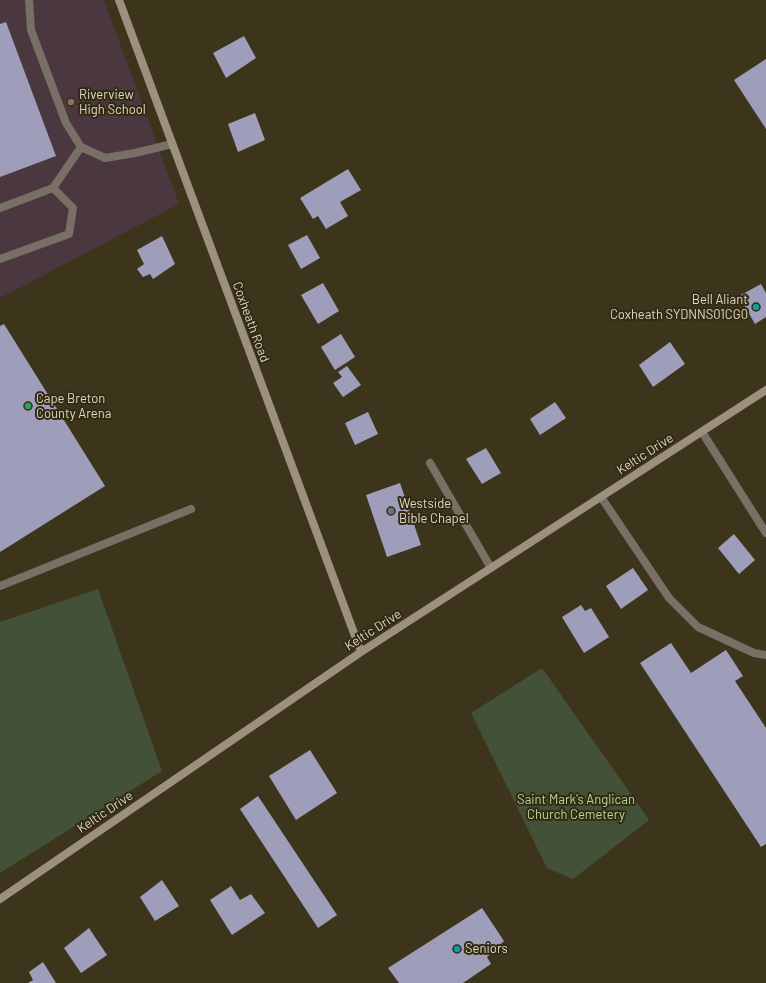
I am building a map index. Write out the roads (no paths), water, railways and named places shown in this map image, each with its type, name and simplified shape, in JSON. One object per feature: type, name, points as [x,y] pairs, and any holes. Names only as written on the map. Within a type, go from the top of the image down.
[{"type":"main road","name":"Coxheath Road","points":[[119,0],[361,652]]},
{"type":"main road","name":"Keltic Drive","points":[[0,899],[361,652],[766,390]]},
{"type":"lane","points":[[29,0],[31,30],[66,123],[81,147],[105,158],[135,153],[172,144]]},
{"type":"lane","points":[[0,208],[53,188],[81,147]]},
{"type":"lane","points":[[0,259],[69,234],[73,208],[53,188]]},
{"type":"lane","points":[[702,432],[766,533]]},
{"type":"lane","points":[[430,463],[491,568]]},
{"type":"lane","points":[[601,497],[669,598],[698,627],[754,653],[766,655]]},
{"type":"lane","points":[[0,586],[191,509]]},
{"type":"place","name":"Riverview High School","points":[[71,102]]},
{"type":"place","name":"Bell Aliant Coxheath SYDNNS01CG0","points":[[756,307]]},
{"type":"place","name":"Cape Breton County Arena","points":[[28,406]]},
{"type":"place","name":"Westside Bible Chapel","points":[[391,511]]},
{"type":"place","name":"Seniors","points":[[457,949]]},
{"type":"park label","name":"Saint Mark's Anglican Church Cemetery","points":[[576,808]]}]
